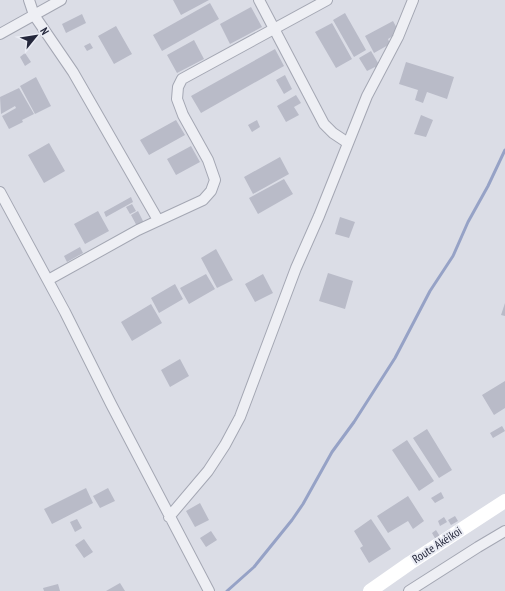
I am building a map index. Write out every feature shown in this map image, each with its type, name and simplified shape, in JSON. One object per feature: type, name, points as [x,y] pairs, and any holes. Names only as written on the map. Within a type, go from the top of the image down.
[{"type":"street","points":[[29,0],[34,14],[73,72],[158,220]]},
{"type":"street","points":[[0,34],[61,0]]},
{"type":"street","points":[[259,0],[324,124],[333,133],[348,143]]},
{"type":"street","points":[[48,280],[131,233],[204,200],[211,191],[215,180],[208,160],[183,115],[177,98],[178,87],[182,79],[327,0]]},
{"type":"street","points":[[169,517],[208,471],[240,417],[296,268],[319,216],[367,96],[398,37],[413,0]]},
{"type":"street","points":[[0,192],[48,280],[169,517],[209,591]]},
{"type":"street","name":"Route Akéikoi","points":[[370,591],[505,501]]},
{"type":"street","points":[[409,591],[505,531]]},
{"type":"building","points":[[173,0],[209,0],[181,15]]},
{"type":"building","points":[[210,3],[219,19],[162,51],[153,35]]},
{"type":"building","points":[[251,7],[262,27],[230,44],[220,24]]},
{"type":"building","points":[[345,13],[366,50],[354,57],[333,20]]},
{"type":"building","points":[[82,14],[86,23],[66,33],[62,24]]},
{"type":"building","points":[[393,21],[399,32],[388,39],[390,44],[374,53],[365,36]]},
{"type":"building","points":[[332,23],[352,59],[336,68],[315,32]]},
{"type":"building","points":[[116,26],[132,54],[114,64],[98,36]]},
{"type":"building","points":[[194,40],[204,59],[177,73],[167,55]]},
{"type":"building","points":[[90,43],[93,48],[87,51],[84,46]]},
{"type":"building","points":[[275,49],[284,66],[201,113],[191,96]]},
{"type":"building","points":[[371,51],[381,68],[377,70],[375,67],[367,71],[359,58]]},
{"type":"building","points":[[25,53],[31,62],[25,66],[20,57]]},
{"type":"building","points":[[406,62],[454,77],[447,99],[427,92],[423,103],[415,100],[418,90],[399,84]]},
{"type":"building","points":[[285,75],[292,89],[284,94],[276,80]]},
{"type":"building","points":[[36,77],[51,106],[35,114],[20,86]]},
{"type":"building","points":[[19,88],[34,114],[22,120],[23,122],[9,129],[2,116],[16,108],[15,106],[1,114],[0,97]]},
{"type":"building","points":[[296,95],[301,103],[294,107],[299,115],[286,122],[277,106]]},
{"type":"building","points":[[421,115],[433,120],[426,137],[414,134]]},
{"type":"building","points":[[176,120],[185,135],[149,155],[140,140]]},
{"type":"building","points":[[257,120],[260,127],[252,132],[248,125]]},
{"type":"building","points":[[49,143],[65,171],[44,183],[28,155]]},
{"type":"building","points":[[191,146],[200,162],[176,175],[167,159]]},
{"type":"building","points":[[280,157],[289,174],[253,194],[244,177]]},
{"type":"building","points":[[284,179],[293,194],[258,214],[249,198]]},
{"type":"building","points":[[131,197],[133,202],[106,217],[104,212]]},
{"type":"building","points":[[132,204],[136,211],[130,214],[126,207]]},
{"type":"building","points":[[98,211],[109,231],[85,244],[74,224]]},
{"type":"building","points":[[138,211],[145,225],[138,228],[131,215]]},
{"type":"building","points":[[340,217],[355,222],[349,238],[335,234]]},
{"type":"building","points":[[80,247],[83,253],[67,262],[64,256]]},
{"type":"building","points":[[216,249],[233,280],[217,288],[201,258]]},
{"type":"building","points":[[328,273],[353,281],[345,309],[319,301]]},
{"type":"building","points":[[206,274],[215,289],[189,304],[180,288]]},
{"type":"building","points":[[263,274],[273,293],[255,302],[245,284]]},
{"type":"building","points":[[175,284],[183,299],[159,313],[151,298]]},
{"type":"building","points":[[505,303],[505,316],[501,315]]},
{"type":"building","points":[[151,304],[162,323],[132,341],[121,322]]},
{"type":"building","points":[[180,359],[189,376],[170,387],[161,370]]},
{"type":"building","points":[[505,381],[505,408],[494,415],[482,395]]},
{"type":"building","points":[[502,426],[505,431],[493,438],[490,433]]},
{"type":"building","points":[[427,429],[452,470],[439,478],[413,438]]},
{"type":"building","points":[[407,440],[434,481],[419,491],[392,450]]},
{"type":"building","points":[[86,488],[93,503],[52,524],[44,509]]},
{"type":"building","points":[[108,488],[115,501],[100,508],[93,496]]},
{"type":"building","points":[[441,492],[444,498],[435,503],[431,498]]},
{"type":"building","points":[[408,496],[424,521],[413,529],[408,521],[388,533],[377,516]]},
{"type":"building","points":[[200,503],[209,520],[195,527],[186,511]]},
{"type":"building","points":[[455,516],[458,521],[451,525],[448,520]]},
{"type":"building","points":[[444,517],[447,522],[440,526],[438,521]]},
{"type":"building","points":[[77,519],[82,528],[75,532],[70,522]]},
{"type":"building","points":[[371,519],[391,549],[369,563],[360,548],[363,546],[354,531]]},
{"type":"building","points":[[436,530],[441,538],[436,540],[432,533]]},
{"type":"building","points":[[211,531],[217,540],[206,547],[200,538]]},
{"type":"building","points":[[84,539],[93,552],[84,558],[75,545]]},
{"type":"building","points":[[120,583],[125,591],[106,591]]},
{"type":"building","points":[[58,584],[60,591],[44,591],[43,588]]},
{"type":"waterway","points":[[227,591],[254,567],[303,504],[332,452],[354,422],[395,358],[430,291],[453,256],[468,222],[488,186],[505,150]]}]
